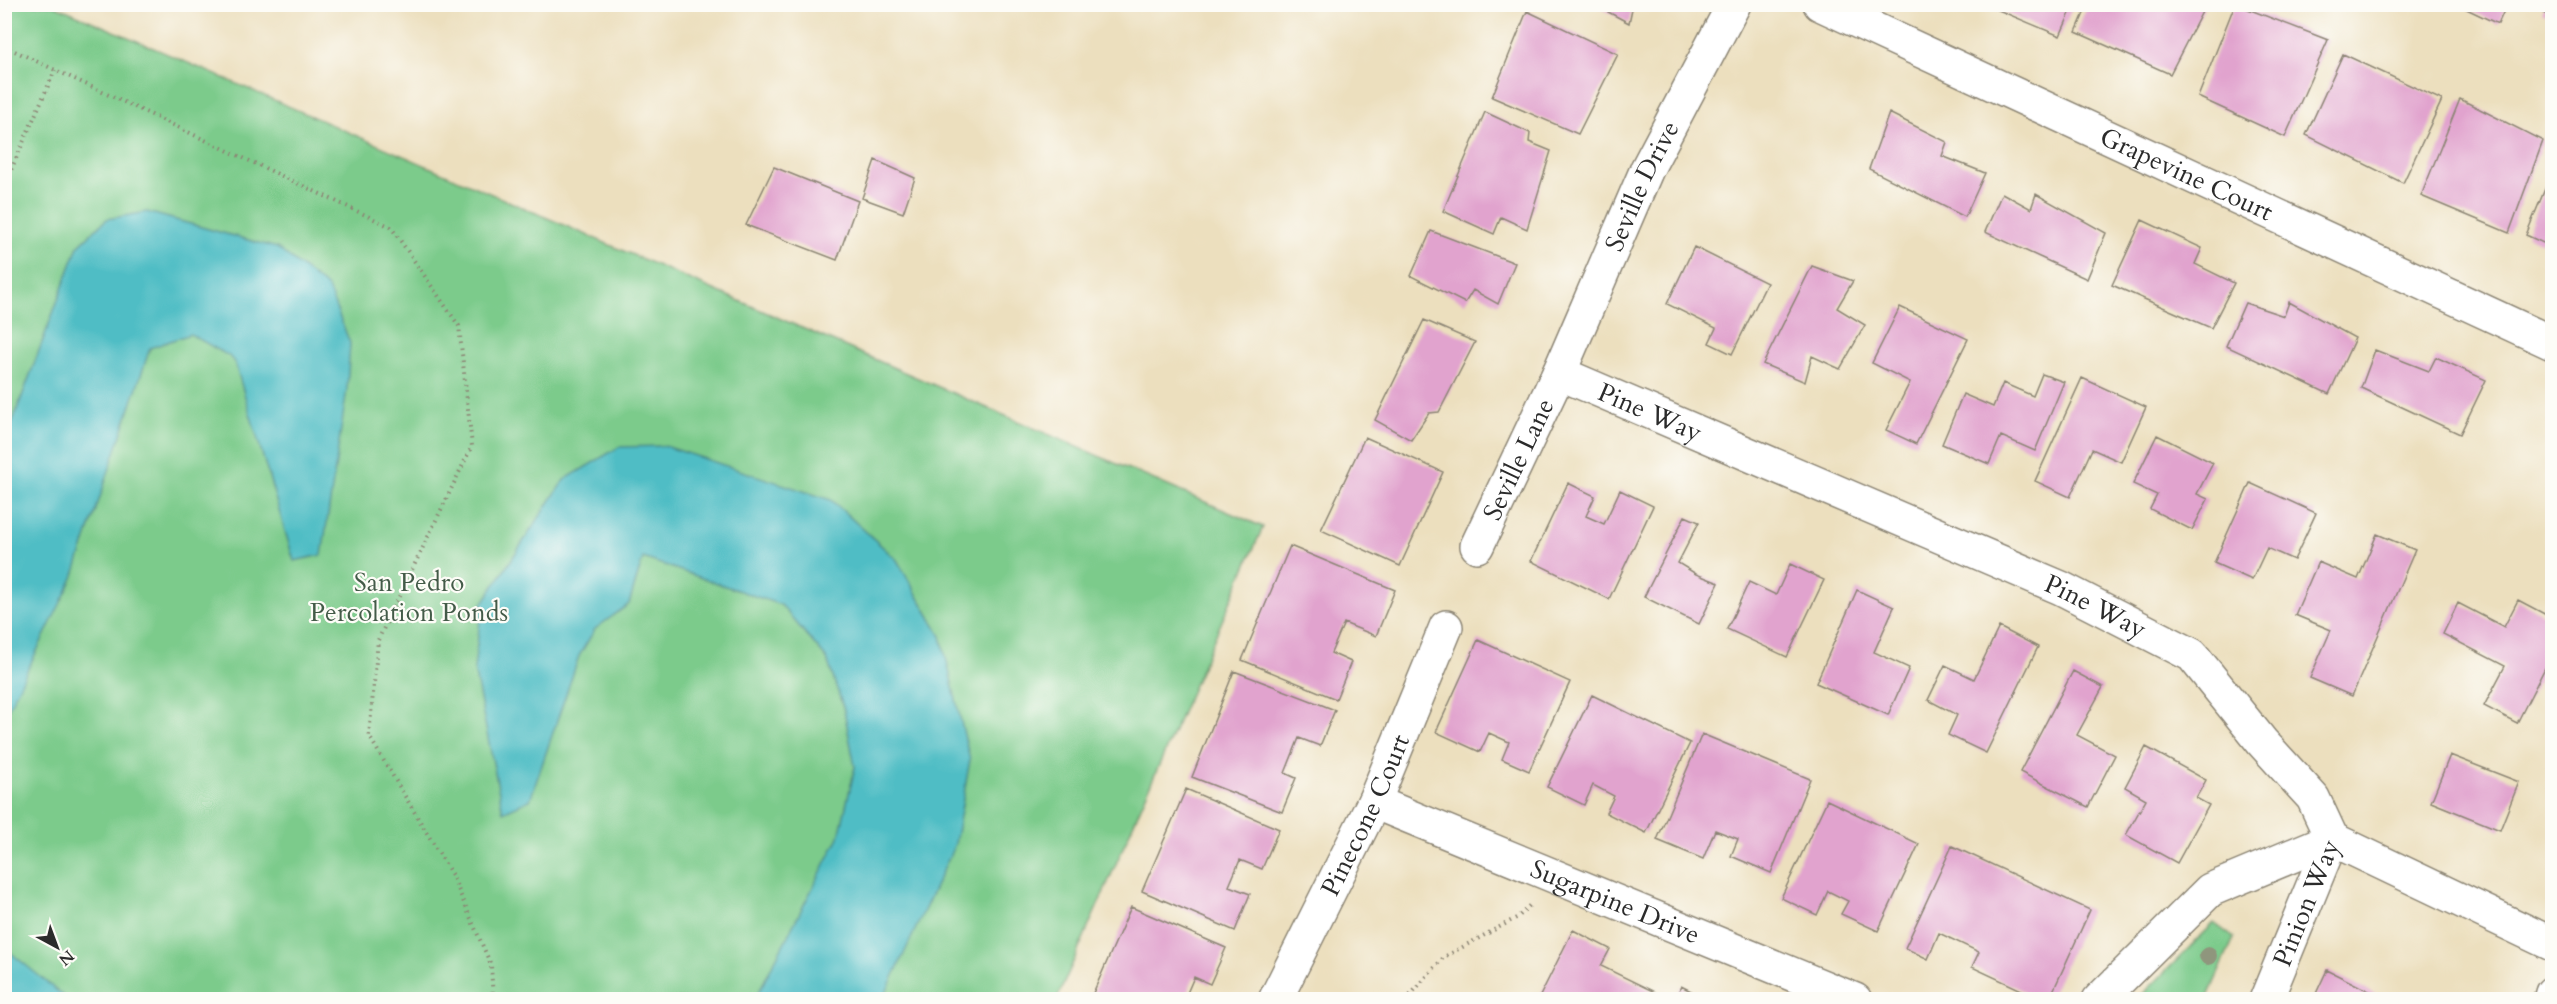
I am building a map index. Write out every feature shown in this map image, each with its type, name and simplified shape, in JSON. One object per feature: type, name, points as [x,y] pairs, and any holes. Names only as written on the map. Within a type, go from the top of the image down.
[{"type":"street","name":"Seville Drive","points":[[1559,373],[1647,169],[1734,4]]},
{"type":"street","name":"Grapevine Court","points":[[1820,4],[2553,343]]},
{"type":"street","name":"Seville Lane","points":[[1477,546],[1559,373]]},
{"type":"street","name":"Pine Way","points":[[1559,373],[2061,588],[2192,655],[2262,742],[2313,798],[2332,838]]},
{"type":"street","name":"Pinecone Court","points":[[1275,999],[1374,802],[1446,627]]},
{"type":"street","name":"Sugarpine Drive","points":[[1374,802],[1855,999]]},
{"type":"street","points":[[2332,838],[2553,944]]},
{"type":"street","name":"Pinion Way","points":[[2099,999],[2211,890],[2332,838]]},
{"type":"street","name":"Pinion Way","points":[[2266,999],[2332,838]]},
{"type":"street","points":[[2550,999],[2553,993]]},
{"type":"path","points":[[4,46],[391,227],[459,326],[472,446],[378,640],[369,736],[452,875],[491,965],[493,999]]},
{"type":"path","points":[[4,186],[55,70]]},
{"type":"path","points":[[1406,999],[1444,957],[1518,917],[1555,876]]},
{"type":"green space","name":"San Pedro Percolation Ponds","points":[[5,5],[54,5],[1263,527],[1057,999],[5,1000]]},
{"type":"green space","points":[[2214,923],[2234,938],[2207,999],[2138,999]]},
{"type":"water","points":[[147,212],[277,248],[328,288],[350,343],[347,389],[322,555],[294,561],[235,363],[229,356],[190,334],[150,348],[73,578],[5,715],[5,442],[78,246],[107,219]]},
{"type":"water","points":[[665,446],[831,500],[897,560],[941,636],[970,760],[955,844],[883,999],[755,999],[839,837],[855,767],[844,710],[827,659],[781,605],[643,558],[629,604],[595,629],[579,656],[530,800],[503,812],[474,669],[482,604],[564,480],[619,447]]},
{"type":"water","points":[[5,948],[67,999],[5,999]]},
{"type":"building","points":[[1593,4],[1633,4],[1629,23]]},
{"type":"building","points":[[1984,4],[2074,4],[2060,36]]},
{"type":"building","points":[[2088,4],[2206,4],[2170,74],[2076,32]]},
{"type":"building","points":[[2235,4],[2328,40],[2285,137],[2198,97]]},
{"type":"building","points":[[2456,4],[2507,4],[2498,24]]},
{"type":"building","points":[[2545,4],[2552,4],[2552,17],[2542,12]]},
{"type":"building","points":[[1527,11],[1618,54],[1578,134],[1492,97]]},
{"type":"building","points":[[2343,54],[2442,100],[2403,183],[2306,135]]},
{"type":"building","points":[[2460,99],[2543,141],[2509,233],[2421,196]]},
{"type":"building","points":[[1485,112],[1530,133],[1529,142],[1551,151],[1527,229],[1501,217],[1494,234],[1443,211]]},
{"type":"building","points":[[1889,113],[1947,142],[1942,156],[1985,173],[1965,217],[1869,169]]},
{"type":"building","points":[[875,160],[915,178],[903,213],[862,198]]},
{"type":"building","points":[[774,167],[858,201],[837,260],[746,225]]},
{"type":"building","points":[[2552,172],[2552,247],[2526,235]]},
{"type":"building","points":[[2002,193],[2031,209],[2036,194],[2106,233],[2087,279],[1985,232]]},
{"type":"building","points":[[2142,220],[2202,248],[2195,264],[2234,283],[2211,328],[2112,285]]},
{"type":"building","points":[[1431,231],[1515,263],[1498,304],[1473,290],[1465,303],[1411,276]]},
{"type":"building","points":[[1694,247],[1767,283],[1732,354],[1709,343],[1716,328],[1667,304]]},
{"type":"building","points":[[1812,266],[1853,281],[1837,308],[1865,325],[1840,369],[1812,356],[1805,382],[1763,364]]},
{"type":"building","points":[[2289,302],[2355,338],[2329,394],[2226,346],[2245,303],[2284,316]]},
{"type":"building","points":[[1900,307],[1968,339],[1916,444],[1886,430],[1910,382],[1872,363]]},
{"type":"building","points":[[1424,320],[1475,342],[1439,412],[1429,413],[1411,440],[1375,420]]},
{"type":"building","points":[[2375,350],[2429,371],[2436,357],[2486,380],[2460,434],[2361,388]]},
{"type":"building","points":[[2042,374],[2064,382],[2035,451],[2001,436],[1989,464],[1942,444],[1963,394],[1993,407],[2003,383],[2033,396]]},
{"type":"building","points":[[2082,378],[2146,407],[2121,462],[2092,449],[2070,497],[2035,481]]},
{"type":"building","points":[[2157,435],[2213,463],[2197,494],[2208,499],[2192,530],[2150,509],[2157,495],[2133,484]]},
{"type":"building","points":[[1365,437],[1443,472],[1400,566],[1321,530]]},
{"type":"building","points":[[1568,483],[1595,496],[1586,516],[1604,524],[1620,490],[1653,506],[1609,599],[1531,561]]},
{"type":"building","points":[[2250,483],[2316,513],[2294,560],[2267,548],[2252,580],[2214,563]]},
{"type":"building","points":[[1685,516],[1699,522],[1678,563],[1696,574],[1719,583],[1699,624],[1644,597]]},
{"type":"building","points":[[2377,534],[2415,550],[2352,696],[2310,678],[2331,630],[2295,615],[2318,562],[2358,579]]},
{"type":"building","points":[[1290,546],[1395,590],[1376,636],[1344,623],[1331,653],[1351,662],[1336,699],[1242,660]]},
{"type":"building","points":[[1790,564],[1824,580],[1787,657],[1727,629],[1749,582],[1776,595]]},
{"type":"building","points":[[1857,590],[1894,607],[1874,652],[1909,668],[1888,715],[1816,683]]},
{"type":"building","points":[[2518,600],[2552,618],[2552,654],[2517,723],[2484,706],[2505,666],[2443,634],[2458,603],[2504,627]]},
{"type":"building","points":[[1999,627],[2038,647],[1986,753],[1948,735],[1957,715],[1928,700],[1945,665],[1974,679]]},
{"type":"building","points":[[1478,640],[1570,682],[1529,771],[1502,759],[1509,742],[1489,733],[1480,752],[1436,732]]},
{"type":"building","points":[[1234,671],[1335,710],[1320,746],[1299,738],[1285,773],[1296,778],[1282,812],[1192,777]]},
{"type":"building","points":[[2073,671],[2103,687],[2077,735],[2115,755],[2088,807],[2020,772]]},
{"type":"building","points":[[1592,695],[1690,743],[1646,833],[1606,813],[1614,796],[1593,785],[1584,805],[1547,787]]},
{"type":"building","points":[[1702,734],[1810,779],[1771,873],[1731,856],[1738,839],[1715,830],[1703,859],[1657,840]]},
{"type":"building","points":[[2146,747],[2206,780],[2196,798],[2209,805],[2177,863],[2126,835],[2146,799],[2125,787]]},
{"type":"building","points":[[2450,755],[2519,782],[2500,830],[2431,802]]},
{"type":"building","points":[[1186,789],[1279,829],[1262,869],[1240,860],[1229,886],[1250,894],[1235,931],[1142,891]]},
{"type":"building","points":[[1827,800],[1919,844],[1878,931],[1841,914],[1848,901],[1828,891],[1817,915],[1781,898]]},
{"type":"building","points":[[1952,846],[2090,910],[2049,1000],[2043,1000],[1972,967],[1979,952],[1939,933],[1928,959],[1905,948]]},
{"type":"building","points":[[1131,907],[1226,948],[1210,984],[1194,977],[1184,1000],[1090,1000]]},
{"type":"building","points":[[1573,930],[1610,949],[1601,966],[1661,995],[1659,1000],[1538,1000]]},
{"type":"building","points":[[2327,970],[2387,1000],[2313,1000]]},
{"type":"building","points":[[1681,986],[1709,1000],[1675,1000]]}]
